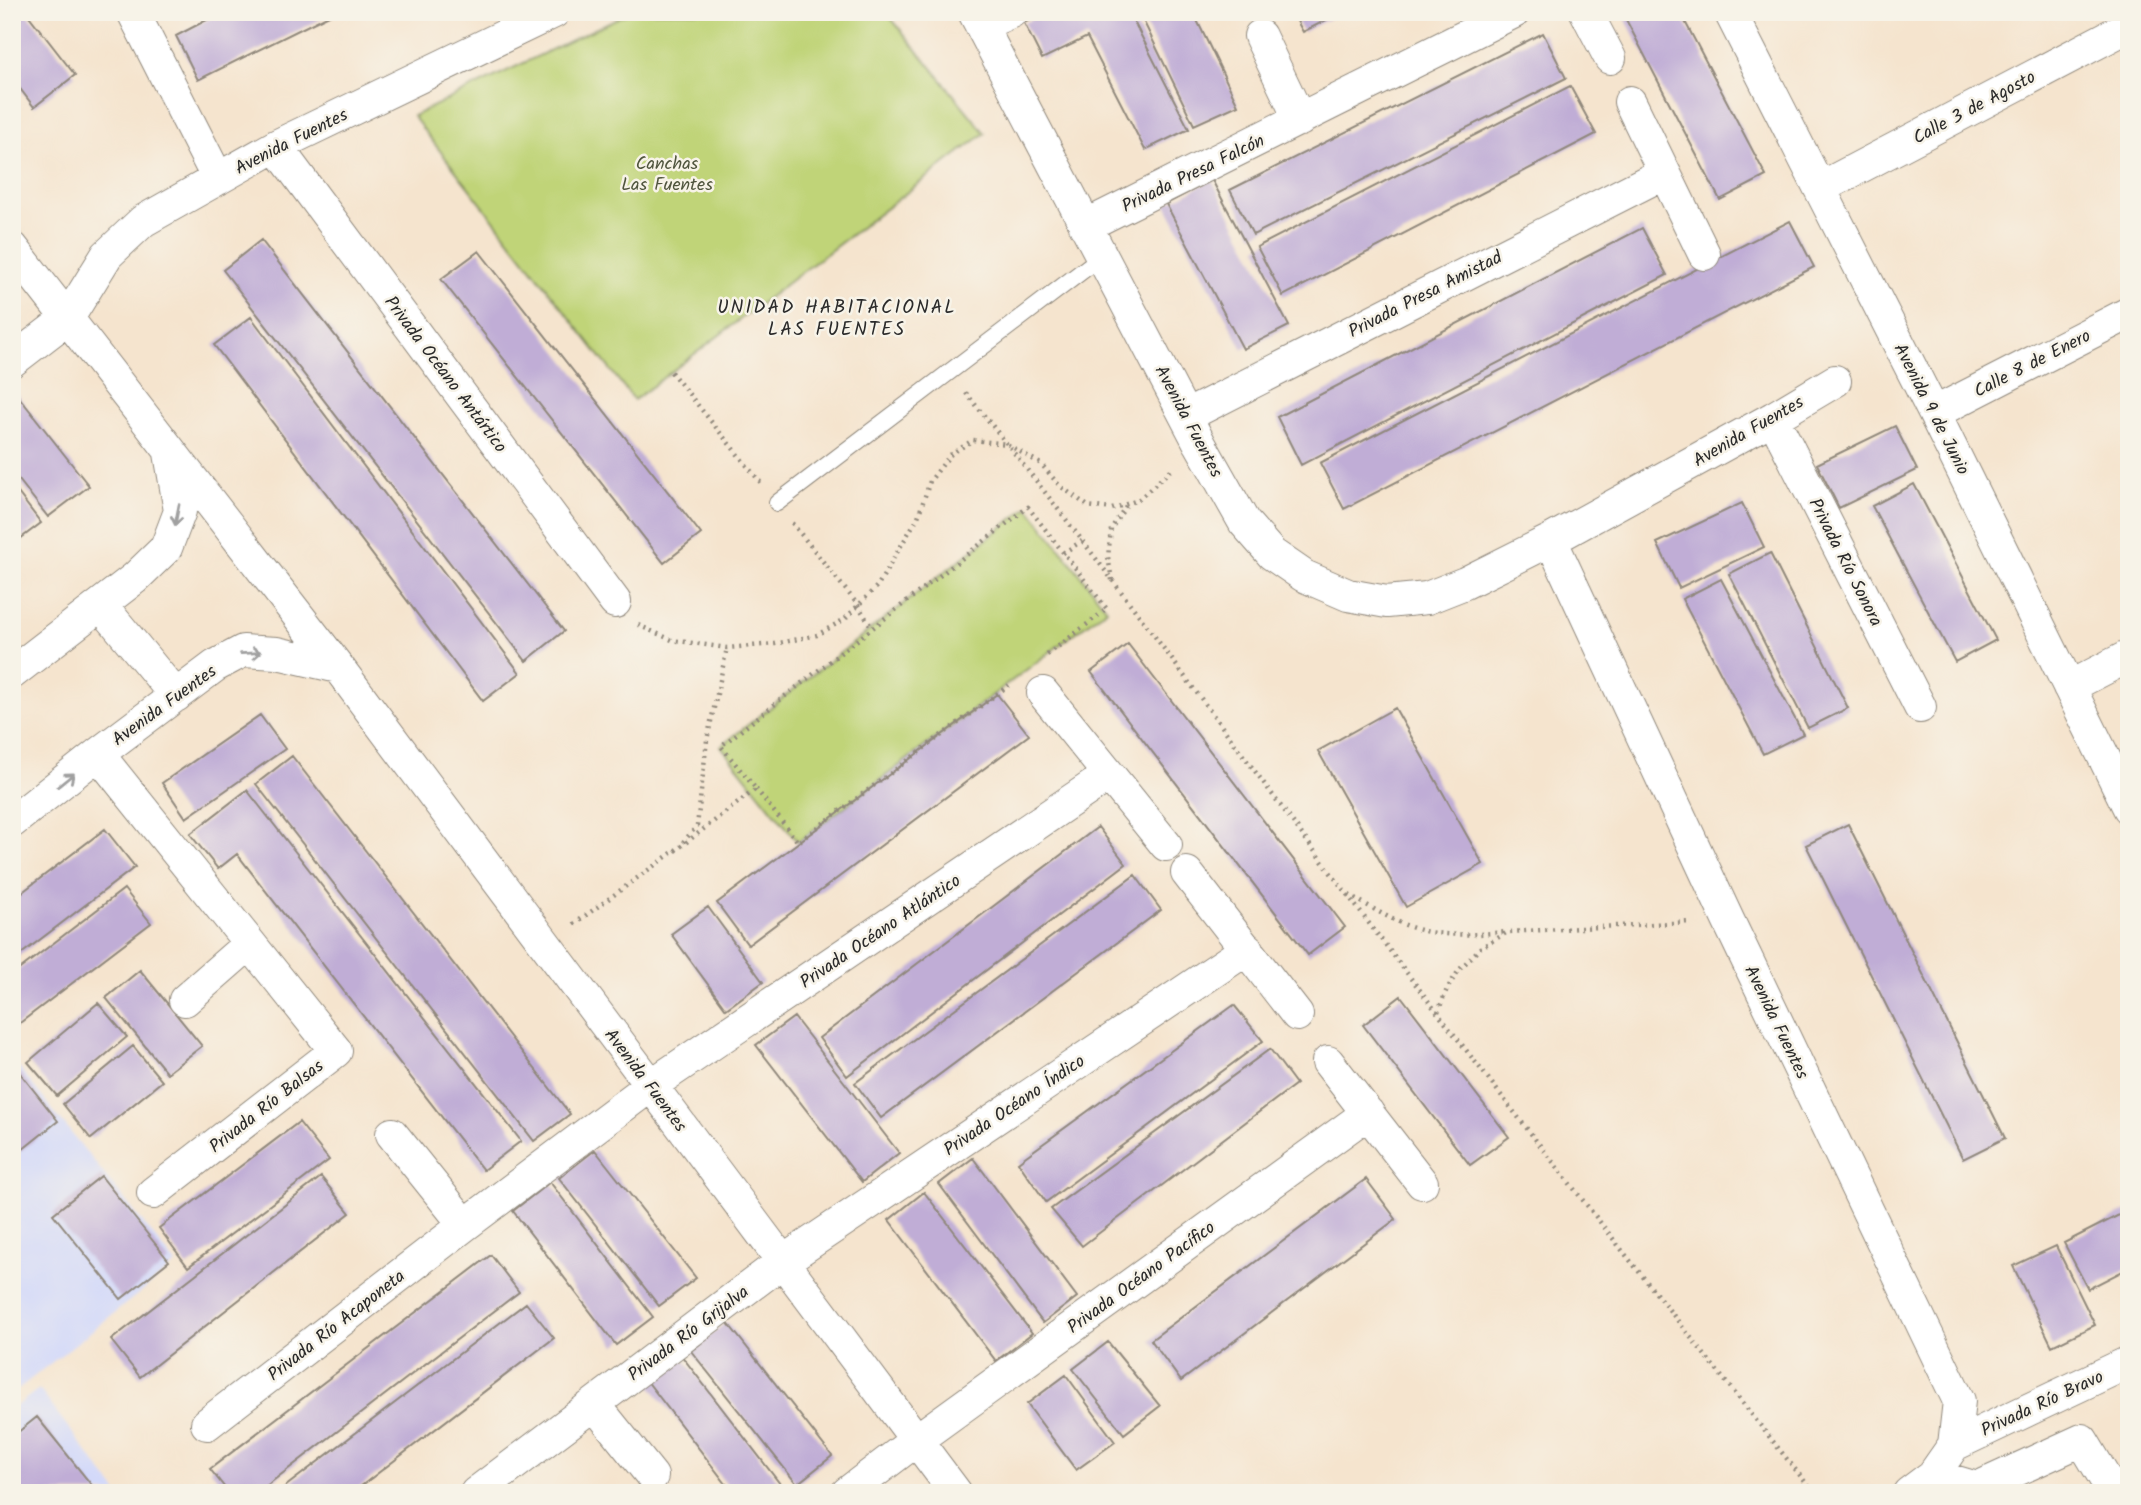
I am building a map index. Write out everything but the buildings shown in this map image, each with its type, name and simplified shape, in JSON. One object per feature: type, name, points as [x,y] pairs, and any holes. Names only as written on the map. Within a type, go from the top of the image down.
[{"type":"street","points":[[133,12],[218,179]]},
{"type":"street","name":"Avenida Fuentes","points":[[68,318],[107,255],[143,221],[276,146],[554,12]]},
{"type":"street","points":[[978,19],[1010,12]]},
{"type":"street","name":"Privada Presa Falcón","points":[[1085,226],[1514,12]]},
{"type":"street","points":[[1586,12],[1610,58]]},
{"type":"street","name":"Avenida 9 de Junio","points":[[1730,12],[1934,413],[2129,808]]},
{"type":"street","name":"Avenida Fuentes","points":[[978,19],[1085,226],[1244,522],[1272,554],[1304,576],[1348,595],[1387,602],[1427,598],[1465,583],[1551,541],[1835,381]]},
{"type":"street","name":"Calle 3 de Agosto","points":[[1820,188],[2129,26]]},
{"type":"street","points":[[1260,36],[1300,120]]},
{"type":"street","points":[[1629,102],[1704,254]]},
{"type":"street","name":"Privada Océano Antártico","points":[[276,146],[615,602]]},
{"type":"street","name":"Privada Presa Amistad","points":[[1193,430],[1664,173]]},
{"type":"street","name":"Avenida Fuentes","points":[[12,247],[338,667],[956,1493]]},
{"type":"street","name":"Calle 8 de Enero","points":[[1934,413],[2129,313]]},
{"type":"street","points":[[12,361],[68,318]]},
{"type":"street","name":"Privada Río Sonora","points":[[1773,418],[1920,707]]},
{"type":"street","name":"Avenida Fuentes","points":[[12,673],[135,579],[166,548],[180,512],[169,449]]},
{"type":"street","name":"Avenida Fuentes","points":[[1551,541],[1728,920],[1959,1401],[1954,1445],[1921,1484]]},
{"type":"street","points":[[101,605],[176,696]]},
{"type":"street","name":"Avenida Fuentes","points":[[12,822],[215,666],[243,651],[277,653],[338,667]]},
{"type":"street","points":[[2069,687],[2129,656]]},
{"type":"street","points":[[1031,685],[1166,845]]},
{"type":"street","name":"Privada Río Balsas","points":[[98,754],[336,1051],[153,1193]]},
{"type":"street","name":"Privada Océano Atlántico","points":[[650,1086],[1109,775]]},
{"type":"street","points":[[1187,873],[1297,1015]]},
{"type":"street","points":[[185,1000],[249,944]]},
{"type":"street","name":"Privada Océano Índico","points":[[782,1262],[1247,949]]},
{"type":"street","points":[[1328,1062],[1422,1183]]},
{"type":"street","name":"Privada Río Acaponeta","points":[[207,1424],[650,1086]]},
{"type":"street","name":"Privada Océano Pacífico","points":[[847,1493],[1368,1113]]},
{"type":"street","points":[[392,1134],[465,1225]]},
{"type":"street","name":"Privada Río Grijalva","points":[[476,1493],[782,1262]]},
{"type":"street","name":"Privada Río Bravo","points":[[1954,1445],[2129,1362]]},
{"type":"street","points":[[594,1404],[652,1476]]},
{"type":"street","points":[[1921,1484],[1977,1488],[2082,1440],[2112,1490],[2129,1482]]},
{"type":"lane","points":[[777,503],[1102,256]]},
{"type":"path","points":[[949,373],[1082,541],[1347,894],[1646,1283],[1814,1493]]},
{"type":"path","points":[[615,602],[640,628],[672,640],[727,648],[775,644],[817,635],[845,618],[878,585],[918,517],[930,481],[950,455],[973,440],[1007,444],[1041,464],[1060,486],[1088,506],[1112,509],[1138,500],[1193,430]]},
{"type":"path","points":[[1112,581],[1108,556],[1111,529],[1126,504]]},
{"type":"path","points":[[1031,685],[799,842],[721,746],[1028,508],[1107,609],[1041,660]]},
{"type":"path","points":[[1063,553],[1082,541]]},
{"type":"path","points":[[675,851],[697,826],[707,740],[727,648]]},
{"type":"path","points":[[545,945],[756,789]]},
{"type":"path","points":[[1347,894],[1392,918],[1423,930],[1464,935],[1728,920]]},
{"type":"path","points":[[1438,1013],[1447,989],[1459,970],[1480,948],[1508,932]]},
{"type":"shaded area","points":[[12,1059],[176,1264],[12,1394]]},
{"type":"shaded area","points":[[39,1389],[118,1493],[12,1493],[12,1409]]},
{"type":"green space","name":"Canchas Las Fuentes","points":[[630,12],[886,12],[985,133],[634,400],[413,116]]},
{"type":"green space","points":[[1028,507],[1107,609],[798,842],[721,746]]},
{"type":"district","name":"UNIDAD HABITACIONAL LAS FUENTES","points":[[837,317]]}]
